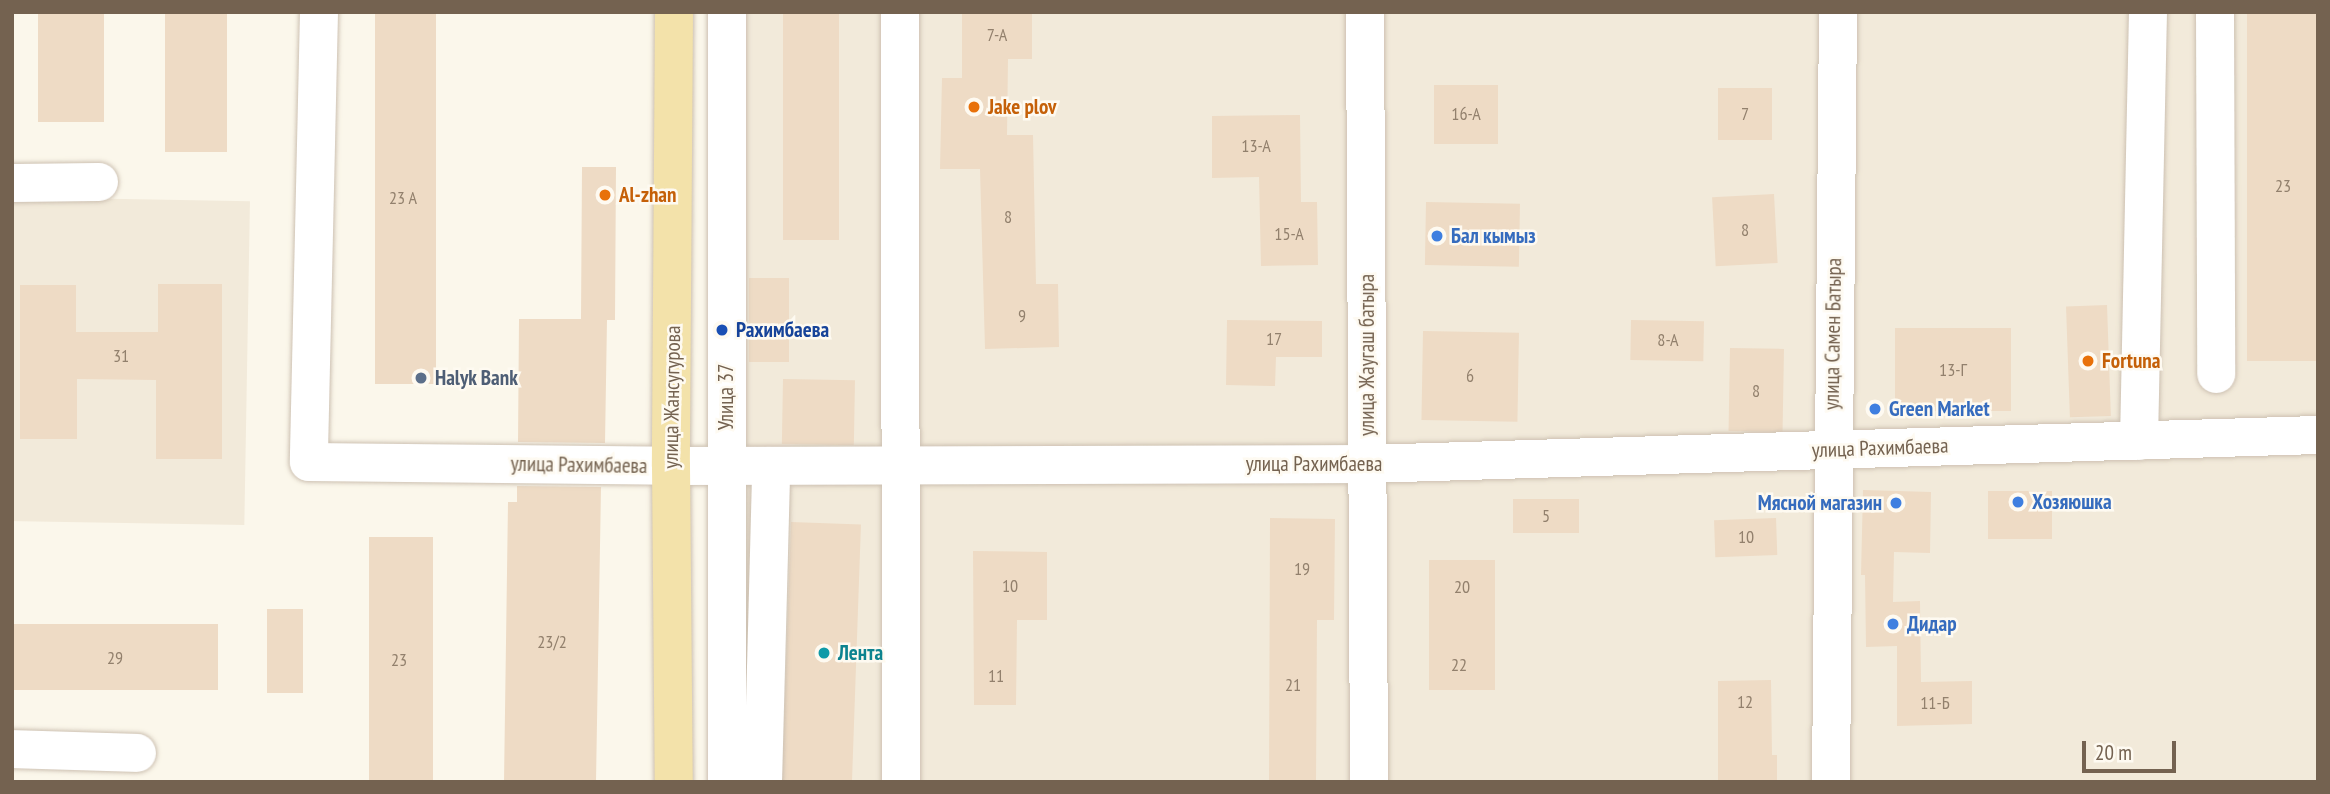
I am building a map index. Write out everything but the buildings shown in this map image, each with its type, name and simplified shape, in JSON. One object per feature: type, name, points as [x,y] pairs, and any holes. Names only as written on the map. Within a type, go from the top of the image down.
[{"type":"main road","name":"улица Жансугурова","points":[[674,12],[671,467],[674,782]]},
{"type":"street","name":"улица Рахимбаева","points":[[318,12],[309,462],[671,467],[1368,464],[2318,435]]},
{"type":"street","name":"Улица 37","points":[[727,12],[727,782]]},
{"type":"street","points":[[900,12],[901,782]]},
{"type":"street","name":"улица Жаугаш батыра","points":[[1365,12],[1369,782]]},
{"type":"street","name":"улица Самен Батыра","points":[[1831,782],[1838,12]]},
{"type":"street","points":[[2139,441],[2148,12]]},
{"type":"street","points":[[2215,12],[2216,374]]},
{"type":"street","points":[[12,183],[99,182]]},
{"type":"street","points":[[763,782],[771,466]]},
{"type":"street","points":[[12,749],[137,753]]},
{"type":"shaded area","points":[[727,12],[2318,12],[2318,782],[727,782]]},
{"type":"shaded area","points":[[12,197],[250,201],[244,525],[12,521]]},
{"type":"place","name":"Jake plov","points":[[974,107]]},
{"type":"place","name":"Al-zhan","points":[[605,195]]},
{"type":"place","name":"Бал кымыз","points":[[1437,236]]},
{"type":"place","name":"Рахимбаева","points":[[722,330]]},
{"type":"place","name":"Fortuna","points":[[2088,361]]},
{"type":"place","name":"Halyk Bank","points":[[421,378]]},
{"type":"place","name":"Green Market","points":[[1875,409]]},
{"type":"place","name":"Хозяюшка","points":[[2018,502]]},
{"type":"place","name":"Мясной магазин","points":[[1896,503]]},
{"type":"place","name":"Дидар","points":[[1893,624]]},
{"type":"place","name":"Лента","points":[[824,653]]}]
